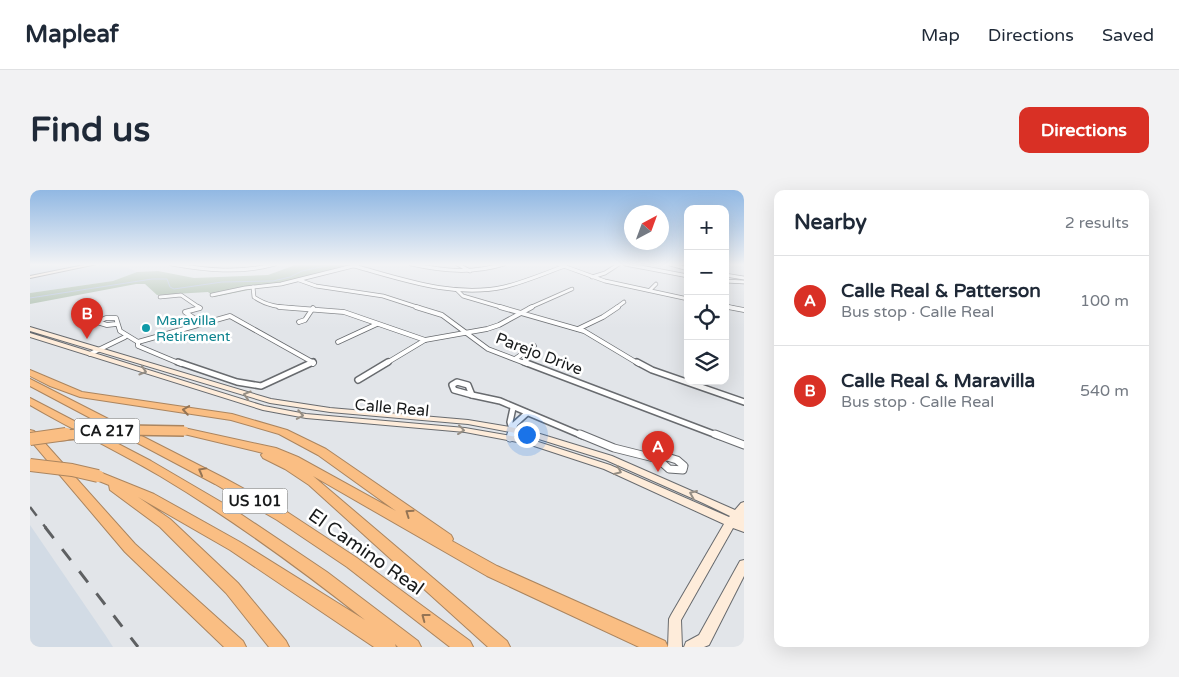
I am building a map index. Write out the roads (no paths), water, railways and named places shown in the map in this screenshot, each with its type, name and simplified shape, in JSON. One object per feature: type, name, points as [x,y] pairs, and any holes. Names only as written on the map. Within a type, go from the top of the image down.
[{"type":"highway","points":[[30,372],[53,384],[80,394],[232,417],[283,432],[322,452],[492,571]]},
{"type":"highway","name":"El Camino Real","points":[[30,382],[181,460],[284,517],[371,576],[464,647]]},
{"type":"highway","name":"US 101","points":[[30,401],[162,472],[262,533],[364,608],[412,647]]},
{"type":"highway","name":"CA 217","points":[[30,439],[108,431],[152,430],[184,432],[250,446]]},
{"type":"highway","points":[[30,433],[130,548],[237,647]]},
{"type":"highway","points":[[250,446],[272,451],[294,460],[492,571],[659,647]]},
{"type":"highway","points":[[250,446],[289,466],[313,482],[501,647]]},
{"type":"highway","points":[[30,465],[72,470],[98,476],[150,497],[235,546],[376,637],[387,647]]},
{"type":"highway","points":[[98,476],[165,523],[232,588],[280,647]]},
{"type":"main road","name":"Calle Real","points":[[30,329],[237,401],[270,409],[306,416],[511,434],[608,466],[694,504],[739,516],[744,528]]},
{"type":"main road","name":"Calle Real","points":[[30,335],[96,352]]},
{"type":"main road","points":[[675,647],[675,619],[739,516]]},
{"type":"main road","points":[[690,647],[704,640],[744,565]]},
{"type":"street","points":[[212,295],[264,285]]},
{"type":"street","name":"Parejo Drive","points":[[314,285],[361,292],[392,299],[442,315],[482,346],[744,445]]},
{"type":"street","points":[[424,285],[458,290],[507,285]]},
{"type":"street","points":[[628,285],[684,297]]},
{"type":"street","points":[[650,290],[655,285]]},
{"type":"street","points":[[253,287],[254,297],[266,305],[344,312],[425,340]]},
{"type":"street","points":[[358,380],[425,340],[487,329],[499,325],[520,312],[572,289]]},
{"type":"street","points":[[458,290],[463,296],[578,329],[652,370],[744,402]]},
{"type":"street","points":[[160,297],[181,295],[200,308],[185,312],[201,323]]},
{"type":"street","points":[[578,329],[604,317],[624,302]]},
{"type":"street","points":[[729,307],[744,310]]},
{"type":"street","points":[[299,322],[305,320],[313,308]]},
{"type":"street","points":[[116,324],[126,338],[138,342],[224,316],[234,317],[314,363],[256,387],[227,379],[151,352],[138,346],[138,342]]},
{"type":"street","points":[[338,342],[377,324]]},
{"type":"street","points":[[96,352],[126,338]]},
{"type":"street","points":[[515,359],[534,346]]},
{"type":"street","points":[[472,395],[500,401],[513,408],[544,418],[614,448],[658,459]]},
{"type":"street","points":[[511,434],[510,422],[513,408]]},
{"type":"street","points":[[511,434],[519,419],[527,413]]},
{"type":"waterway","points":[[30,298],[111,285]]},
{"type":"waterway","points":[[169,285],[174,289],[199,285]]},
{"type":"railway","points":[[30,507],[46,528]]},
{"type":"railway","points":[[45,527],[138,647]]},
{"type":"place","name":"Maravilla Retirement","points":[[146,328]]},
{"type":"place","name":"Calle Real & Maravilla","points":[[87,339]]},
{"type":"place","name":"Calle Real & Patterson","points":[[658,472]]}]
